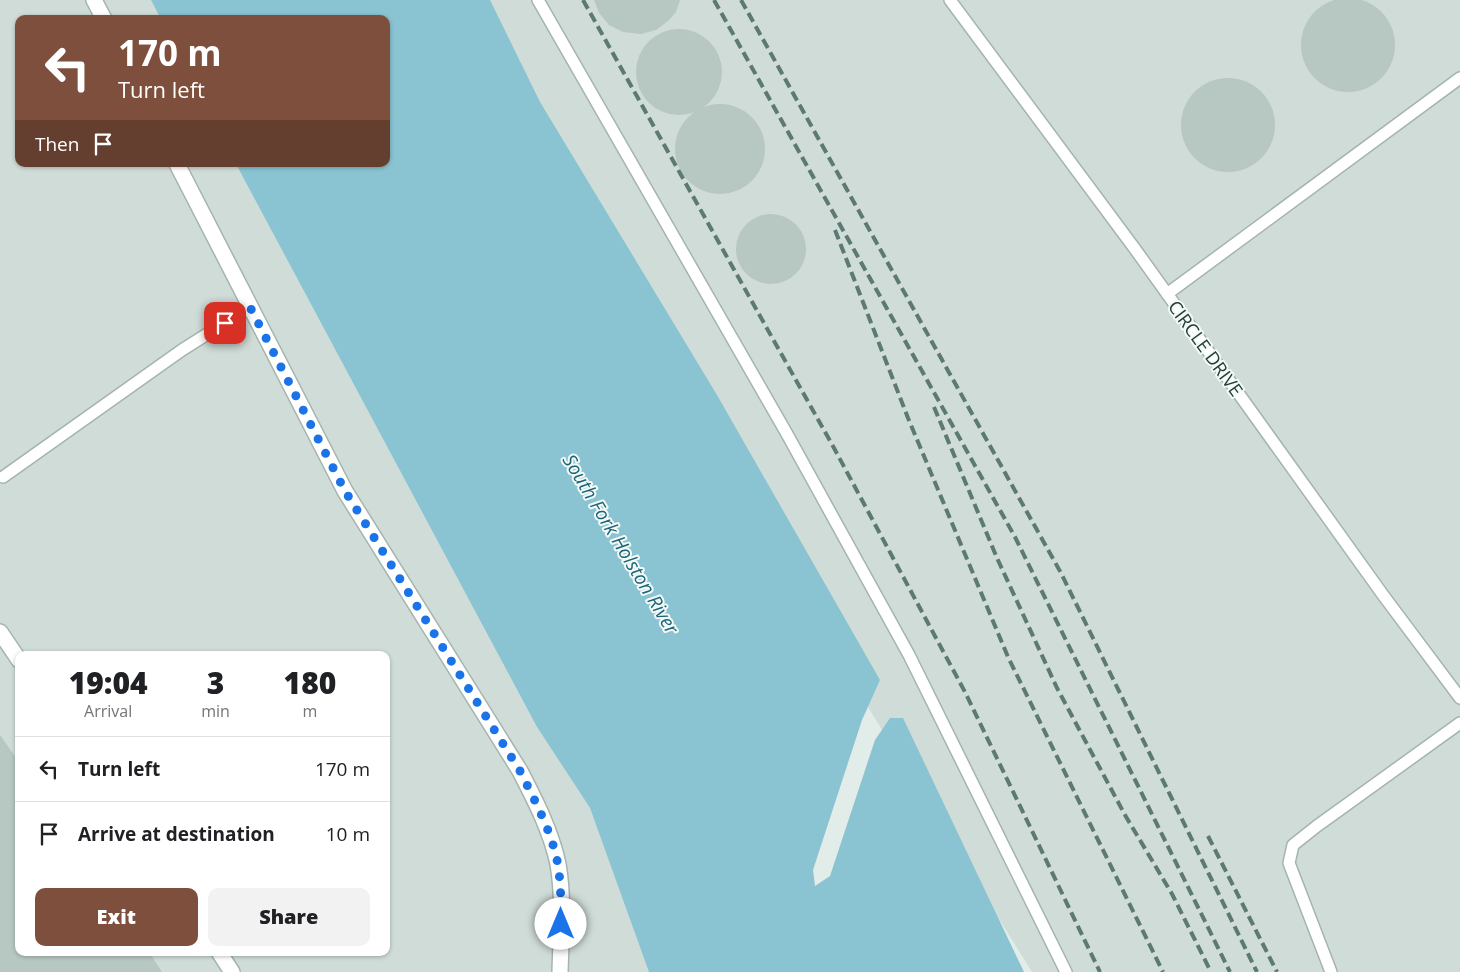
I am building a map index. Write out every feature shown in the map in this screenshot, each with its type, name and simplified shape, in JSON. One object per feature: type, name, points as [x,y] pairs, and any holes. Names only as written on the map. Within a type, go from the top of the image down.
[{"type":"street","points":[[94,0],[102,15]]},
{"type":"street","points":[[179,167],[345,491],[520,771],[537,804],[557,863],[561,890],[560,972]]},
{"type":"street","points":[[0,632],[15,654]]},
{"type":"street","points":[[222,956],[232,972]]},
{"type":"lane","points":[[538,0],[786,434],[909,655],[1066,972]]},
{"type":"lane","name":"CIRCLE DRIVE","points":[[950,0],[1167,294],[1383,595],[1460,698]]},
{"type":"lane","points":[[1167,294],[1460,78]]},
{"type":"lane","points":[[3,477],[182,350],[250,307]]},
{"type":"lane","points":[[1331,972],[1289,863],[1293,845],[1324,820],[1460,723]]},
{"type":"shaded area","points":[[0,0],[154,0],[162,15],[15,15],[15,167],[238,167],[537,727],[590,808],[651,972],[0,972]]},
{"type":"shaded area","points":[[469,0],[1460,0],[1460,972],[1032,972],[653,360]]},
{"type":"water","name":"South Fork Holston River","points":[[151,0],[490,0],[540,102],[717,395],[880,680],[862,720],[813,870],[815,886],[830,876],[875,740],[890,718],[903,718],[1024,972],[649,972],[590,808],[537,727],[238,167],[390,167],[390,15],[159,15]]},
{"type":"building","points":[[1339,-1],[1357,-1],[1374,6],[1387,19],[1394,36],[1394,54],[1387,71],[1374,84],[1357,91],[1339,91],[1322,84],[1309,71],[1302,54],[1302,36],[1309,19],[1322,6]]},
{"type":"building","points":[[594,0],[680,0],[676,12],[668,21],[656,30],[641,34],[623,32],[609,25],[599,13]]},
{"type":"building","points":[[679,29],[696,32],[710,41],[719,55],[722,72],[719,89],[710,103],[696,112],[679,115],[662,112],[648,103],[639,89],[636,72],[639,55],[648,41],[662,32]]},
{"type":"building","points":[[1228,78],[1246,82],[1261,92],[1271,107],[1275,125],[1271,143],[1261,158],[1246,168],[1228,172],[1210,168],[1195,158],[1185,143],[1181,125],[1185,107],[1195,92],[1210,82]]},
{"type":"building","points":[[720,104],[729,105],[745,112],[757,124],[764,140],[764,158],[757,174],[745,186],[729,193],[720,194],[711,193],[695,186],[683,174],[676,158],[675,149],[676,140],[683,124],[695,112],[711,105]]},
{"type":"building","points":[[764,214],[778,214],[791,220],[800,229],[806,242],[804,262],[796,274],[778,284],[764,284],[751,278],[742,269],[736,256],[736,242],[742,229],[751,220]]},
{"type":"building","points":[[0,735],[15,756],[15,956],[152,956],[162,972],[0,972]]},
{"type":"railway","points":[[583,0],[834,448],[965,692],[1100,972]]},
{"type":"railway","points":[[714,0],[1015,537],[1230,972]]},
{"type":"railway","points":[[741,0],[1061,573],[1257,972]]},
{"type":"railway","points":[[835,230],[908,418],[1008,657],[1163,972]]},
{"type":"railway","points":[[934,407],[997,558],[1057,688],[1125,815],[1172,894],[1211,972]]},
{"type":"railway","points":[[1208,836],[1277,972]]},
{"type":"route","points":[[225,323],[250,307],[345,491],[520,771],[537,804],[557,863],[561,890],[561,924]]}]
